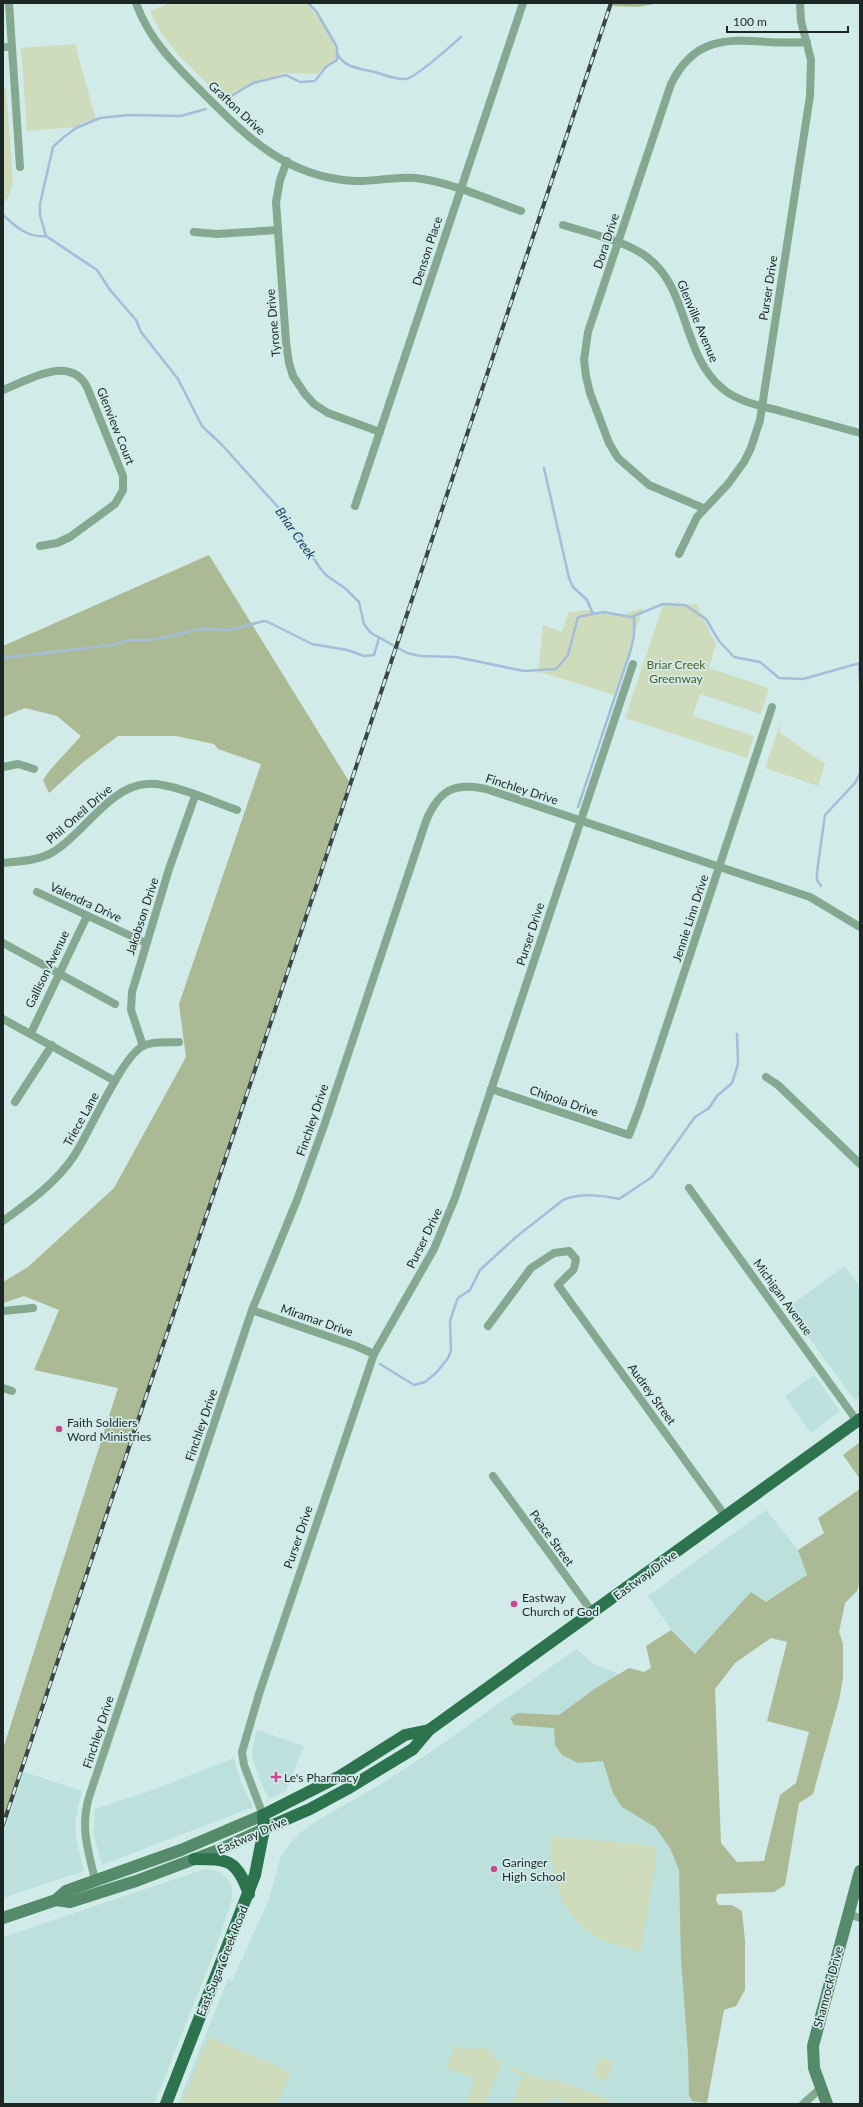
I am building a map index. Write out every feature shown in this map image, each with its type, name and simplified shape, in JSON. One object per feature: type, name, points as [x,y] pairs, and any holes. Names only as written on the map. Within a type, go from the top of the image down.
[{"type":"main road","name":"Eastway Drive","points":[[56,1900],[70,1902],[136,1881],[194,1860],[310,1809],[347,1789],[413,1749],[429,1730],[859,1420]]},
{"type":"main road","name":"Eastway Drive","points":[[3,1918],[56,1900],[66,1891],[189,1846],[263,1815],[340,1776],[405,1735],[429,1730]]},
{"type":"main road","name":"East Sugar Creek Road","points":[[166,2104],[249,1894],[255,1875],[264,1829],[263,1815]]},
{"type":"main road","points":[[194,1860],[220,1859],[232,1864],[242,1874],[249,1894]]},
{"type":"main road","name":"Shamrock Drive","points":[[827,2104],[820,2089],[814,2068],[813,2046],[854,1916],[860,1871]]},
{"type":"street","points":[[9,3],[7,47],[20,168]]},
{"type":"street","name":"Grafton Drive","points":[[136,3],[144,24],[166,57],[247,136],[265,150],[287,161],[330,178],[362,181],[413,178],[460,190],[521,211]]},
{"type":"street","name":"Denson Place","points":[[355,506],[523,3]]},
{"type":"street","name":"Purser Drive","points":[[679,554],[685,538],[703,508],[728,484],[744,462],[756,434],[762,406],[810,96],[812,70],[807,42],[801,22],[800,3]]},
{"type":"street","name":"Dora Drive","points":[[703,508],[656,489],[641,480],[626,466],[609,442],[590,393],[586,376],[585,345],[671,84],[678,70],[686,60],[709,45],[720,41],[807,42]]},
{"type":"street","name":"Tyrone Drive","points":[[287,161],[277,194],[278,230],[286,342],[289,363],[294,376],[305,394],[314,404],[328,413],[380,432]]},
{"type":"street","name":"Glenville Avenue","points":[[563,225],[618,243],[646,256],[667,278],[699,360],[711,378],[733,396],[762,406],[860,433]]},
{"type":"street","points":[[194,232],[217,234],[278,230]]},
{"type":"street","name":"Glenview Court","points":[[3,390],[57,370],[70,371],[81,377],[88,387],[122,476],[123,490],[115,504],[70,537],[57,543],[40,546]]},
{"type":"street","name":"Purser Drive","points":[[263,1815],[244,1766],[243,1743],[329,1483],[374,1354],[427,1262],[446,1224],[633,664]]},
{"type":"street","name":"Jennie Linn Drive","points":[[629,1135],[639,1110],[772,707]]},
{"type":"street","points":[[3,767],[18,764],[34,768]]},
{"type":"street","name":"Phil Oneil Drive","points":[[3,863],[39,859],[52,853],[116,797],[136,785],[162,785],[237,810]]},
{"type":"street","name":"Finchley Drive","points":[[95,1880],[85,1838],[85,1813],[252,1310],[299,1193],[365,1004],[426,820],[436,801],[455,788],[477,787],[581,820],[810,897],[860,927]]},
{"type":"street","name":"Jakobson Drive","points":[[143,1046],[133,1020],[131,1002],[135,977],[196,796]]},
{"type":"street","name":"Valendra Drive","points":[[37,892],[146,943]]},
{"type":"street","name":"Gallison Avenue","points":[[31,1033],[87,916]]},
{"type":"street","points":[[3,943],[115,1004]]},
{"type":"street","points":[[3,1019],[31,1033],[115,1081]]},
{"type":"street","points":[[143,1046],[179,1042]]},
{"type":"street","points":[[15,1102],[52,1045]]},
{"type":"street","name":"Triece Lane","points":[[3,1221],[44,1190],[65,1168],[89,1130],[128,1058],[143,1046]]},
{"type":"street","points":[[766,1077],[778,1085],[860,1164]]},
{"type":"street","name":"Chipola Drive","points":[[491,1089],[629,1135]]},
{"type":"street","name":"Michigan Avenue","points":[[689,1188],[859,1420]]},
{"type":"street","name":"Audrey Street","points":[[488,1326],[531,1268],[554,1253],[569,1251],[576,1259],[574,1269],[558,1285],[726,1517]]},
{"type":"street","points":[[3,1311],[33,1308]]},
{"type":"street","name":"Miramar Drive","points":[[252,1310],[356,1346],[374,1354]]},
{"type":"street","points":[[3,1388],[12,1391]]},
{"type":"street","name":"Peace Street","points":[[493,1476],[593,1613]]},
{"type":"street","points":[[803,2104],[820,2089]]},
{"type":"shaded area","points":[[845,1266],[860,1287],[860,1397],[855,1400],[787,1308]]},
{"type":"shaded area","points":[[814,1375],[840,1411],[811,1433],[785,1396]]},
{"type":"shaded area","points":[[766,1510],[813,1569],[706,1679],[648,1596]]},
{"type":"shaded area","name":"Garinger High School","points":[[576,1649],[595,1665],[714,1709],[707,2103],[716,2104],[178,2104],[228,1979],[232,1981],[269,1899],[281,1856],[286,1848],[300,1833],[315,1822],[376,1787],[425,1756]]},
{"type":"shaded area","points":[[257,1730],[304,1746],[286,1791],[269,1799],[259,1778],[252,1756]]},
{"type":"shaded area","points":[[234,1758],[240,1780],[253,1807],[102,1865],[94,1836],[95,1809],[150,1791]]},
{"type":"shaded area","points":[[24,1772],[82,1791],[75,1821],[76,1839],[84,1871],[3,1898],[3,1835]]},
{"type":"shaded area","points":[[205,1869],[220,1872],[229,1880],[232,1887],[232,1899],[214,1953],[154,2104],[3,2104],[3,1937]]},
{"type":"green space","points":[[171,3],[307,3],[335,40],[339,56],[316,74],[283,73],[222,98],[172,47],[156,24],[150,11]]},
{"type":"green space","points":[[614,3],[661,3],[637,7],[613,6]]},
{"type":"green space","points":[[75,44],[96,120],[82,122],[77,127],[27,131],[21,48]]},
{"type":"green space","points":[[3,88],[6,88],[13,182],[8,198],[3,204]]},
{"type":"green space","points":[[209,555],[350,783],[3,1824],[3,1749],[118,1388],[34,1370],[59,1310],[24,1296],[3,1303],[3,1282],[28,1267],[114,1188],[186,1057],[179,1004],[261,764],[218,749],[214,744],[176,736],[118,736],[82,763],[49,793],[43,780],[50,770],[81,736],[57,716],[25,708],[3,717],[3,646]]},
{"type":"green space","name":"Briar Creek Greenway","points":[[696,604],[716,644],[709,668],[769,688],[761,714],[700,694],[693,716],[754,736],[747,758],[625,718],[663,605]]},
{"type":"green space","name":"Briar Creek Greenway","points":[[643,608],[614,695],[544,673],[538,673],[543,625],[562,632],[568,613],[585,610],[619,616]]},
{"type":"green space","points":[[780,724],[780,733],[825,764],[818,786],[765,768]]},
{"type":"green space","points":[[860,1442],[860,1479],[843,1455]]},
{"type":"green space","points":[[860,1489],[860,1580],[857,1591],[845,1603],[839,1632],[843,1644],[843,1678],[839,1700],[813,1794],[799,1803],[785,1885],[774,1892],[717,1894],[716,1901],[719,1905],[732,1905],[742,1911],[745,1941],[745,1990],[736,2006],[724,2010],[707,2103],[692,2101],[689,2095],[688,2053],[681,1959],[679,1870],[670,1848],[655,1827],[622,1807],[613,1793],[603,1761],[578,1763],[562,1755],[555,1745],[554,1728],[514,1725],[510,1718],[517,1713],[559,1715],[596,1688],[629,1668],[644,1672],[651,1668],[646,1646],[671,1630],[695,1654],[751,1592],[766,1602],[807,1575],[798,1550],[824,1533],[818,1518]],"holes":[[[771,1638],[787,1642],[767,1721],[809,1732],[796,1783],[780,1795],[764,1861],[737,1862],[721,1843],[715,1689],[735,1663]]]},
{"type":"green space","points":[[552,1836],[653,1846],[657,1852],[641,1952],[602,1940],[584,1928],[574,1918],[560,1894],[555,1880]]},
{"type":"green space","points":[[209,2037],[291,2072],[277,2104],[182,2104]]},
{"type":"green space","points":[[461,2045],[462,2049],[482,2048],[494,2052],[492,2058],[502,2062],[485,2104],[466,2104],[475,2079],[447,2068],[455,2046],[460,2048]]},
{"type":"green space","points":[[600,2057],[613,2062],[606,2081],[593,2076]]},
{"type":"green space","points":[[512,2067],[551,2083],[553,2079],[610,2100],[609,2104],[569,2104],[559,2099],[548,2100],[543,2104],[512,2104],[521,2079],[523,2080],[525,2076],[511,2071]]},
{"type":"waterway","points":[[223,101],[253,83],[286,75],[300,82],[315,81],[326,67],[337,60],[337,47],[316,11],[308,3]]},
{"type":"waterway","points":[[338,55],[348,65],[392,77],[406,79],[425,67],[461,37]]},
{"type":"waterway","points":[[46,236],[40,215],[40,204],[53,147],[64,137],[76,128],[100,118],[128,115],[181,116],[206,109]]},
{"type":"waterway","points":[[3,215],[23,231],[34,235],[46,236]]},
{"type":"waterway","name":"Briar Creek","points":[[46,236],[97,270],[110,290],[136,320],[141,332],[178,379],[202,426],[223,446],[286,516],[326,575],[346,589],[359,602],[364,624],[371,633],[407,653],[420,656],[456,657],[524,671],[556,669],[568,655],[578,617],[603,612],[631,617],[663,604],[685,605],[706,619],[719,641],[734,657],[760,662],[779,678],[803,679],[860,663]]},
{"type":"waterway","points":[[544,468],[569,578],[573,587],[587,600],[593,614]]},
{"type":"waterway","points":[[578,807],[631,649],[634,635],[634,616]]},
{"type":"waterway","points":[[3,658],[112,645],[129,640],[152,640],[201,629],[230,630],[264,621],[312,644],[347,650],[364,656],[374,655],[379,638]]},
{"type":"waterway","points":[[859,663],[860,682]]},
{"type":"waterway","points":[[821,886],[817,880],[817,872],[825,815],[855,783],[860,773]]},
{"type":"waterway","points":[[380,1364],[414,1385],[425,1382],[437,1372],[448,1358],[451,1351],[450,1321],[458,1298],[470,1290],[480,1270],[516,1237],[563,1200],[576,1196],[591,1195],[619,1199],[652,1177],[695,1117],[709,1108],[717,1096],[732,1083],[738,1064],[737,1034]]},
{"type":"railway","points":[[3,1825],[611,3]]},
{"type":"place","name":"Faith Soldiers Word Ministries","points":[[59,1429]]},
{"type":"place","name":"Eastway Church of God","points":[[514,1604]]},
{"type":"place","name":"Le's Pharmacy","points":[[276,1777]]},
{"type":"place","name":"Garinger High School","points":[[494,1869]]}]
